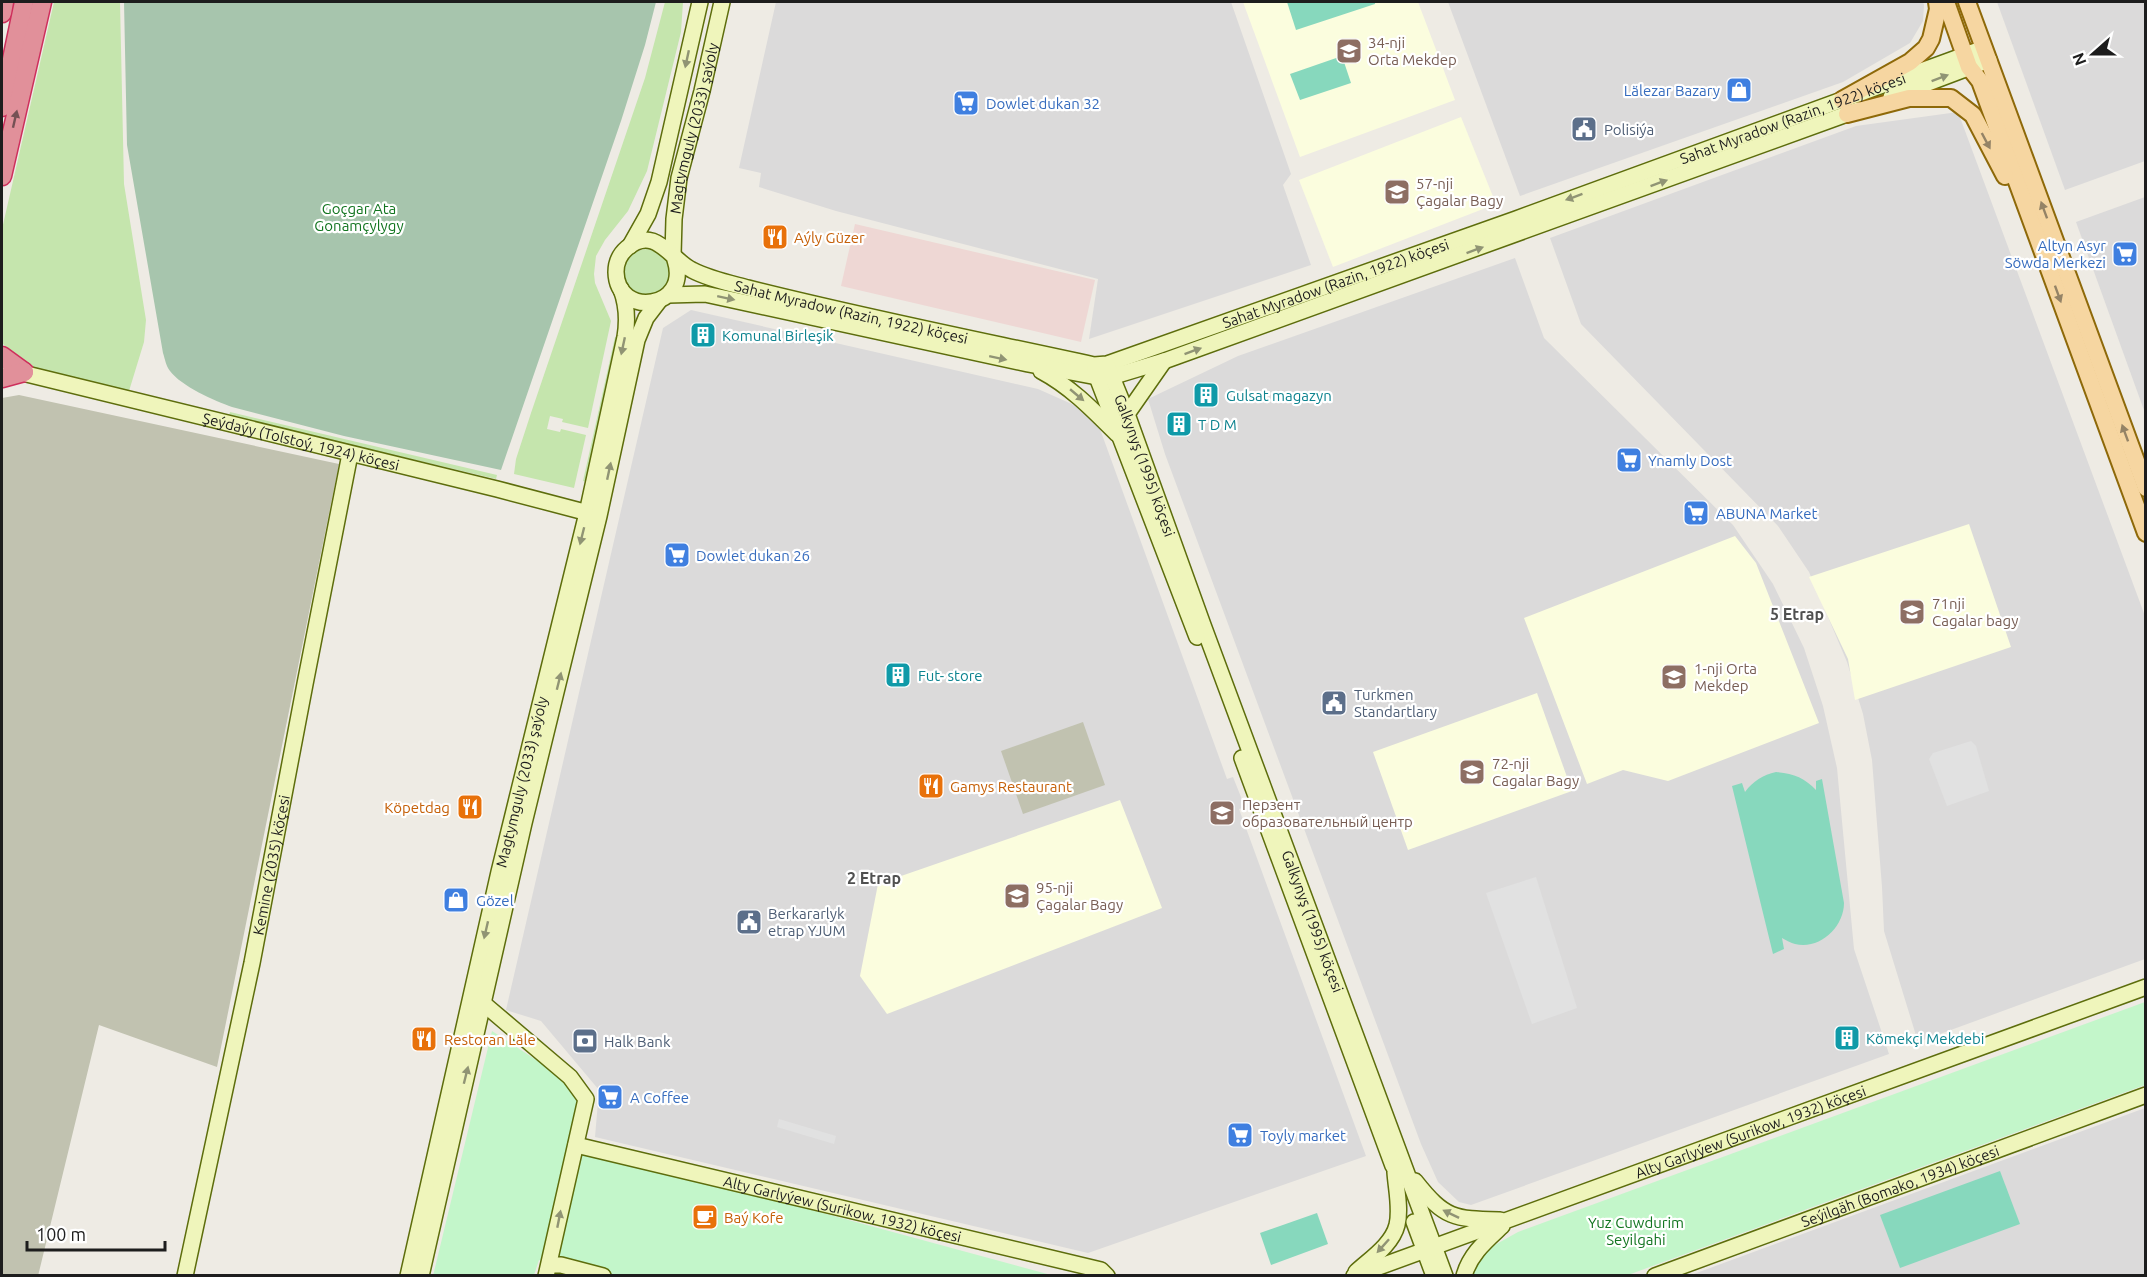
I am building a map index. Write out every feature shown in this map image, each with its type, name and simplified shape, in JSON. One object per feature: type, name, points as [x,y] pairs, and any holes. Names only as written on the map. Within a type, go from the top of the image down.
[{"type":"highway","points":[[2,14],[4,2]]},
{"type":"highway","points":[[2,107],[24,2]]},
{"type":"highway","points":[[2,176],[42,2]]},
{"type":"highway","points":[[2,356],[24,372]]},
{"type":"highway","points":[[2,378],[24,372]]},
{"type":"main road","name":"Magtymguly (2033) şaýoly","points":[[630,246],[648,213],[660,177],[700,2]]},
{"type":"main road","name":"Magtymguly (2033) şaýoly","points":[[674,258],[674,219],[679,178],[722,2]]},
{"type":"main road","points":[[1844,107],[1873,81],[1910,62],[1926,48],[1931,39],[1938,9],[1936,2]]},
{"type":"main road","points":[[1946,2],[1967,61],[1980,81],[2145,533]]},
{"type":"main road","points":[[1967,2],[2145,488]]},
{"type":"main road","points":[[1102,371],[1164,361],[1987,54]]},
{"type":"main road","points":[[1844,107],[1909,98],[1954,99],[1973,116],[2032,224]]},
{"type":"main road","name":"Sahat Myradow (Razin, 1922) köçesi","points":[[663,298],[705,294],[1028,364],[1102,371],[1482,231],[1844,107]]},
{"type":"main road","points":[[645,241],[656,242],[666,247],[674,258],[678,276],[674,286],[663,298],[648,303],[638,302],[628,297],[616,279],[619,258],[630,246],[645,241]]},
{"type":"main road","name":"Sahat Myradow (Razin, 1922) köçesi","points":[[674,258],[691,270],[710,278],[827,308],[1102,371]]},
{"type":"main road","name":"Magtymguly (2033) şaýoly","points":[[421,1275],[593,514],[628,319],[621,289]]},
{"type":"main road","name":"Magtymguly (2033) şaýoly","points":[[408,1275],[499,872],[637,340],[646,318],[663,298]]},
{"type":"main road","points":[[1127,414],[1164,361]]},
{"type":"main road","points":[[1028,364],[1077,394],[1122,439]]},
{"type":"main road","name":"Şeýdaýy (Tolstoý, 1924) köçesi","points":[[2,368],[593,514]]},
{"type":"main road","name":"Galkynyş (1995) köçesi","points":[[1102,371],[1127,414],[1400,1170]]},
{"type":"main road","name":"Galkynyş (1995) köçesi","points":[[1102,371],[1122,439],[1248,772],[1430,1249],[1445,1275]]},
{"type":"main road","name":"Kemine (2035) köçesi","points":[[185,1275],[252,963],[350,454]]},
{"type":"main road","name":"Alty Garlyýew (Surikow, 1932) köçesi","points":[[1353,1275],[1430,1249],[2145,987]]},
{"type":"main road","points":[[484,1004],[570,1077],[586,1099],[548,1270]]},
{"type":"main road","name":"Seýilgäh (Bomako, 1934) köçesi","points":[[1655,1275],[1756,1240],[2145,1095]]},
{"type":"main road","name":"Alty Garlyýew (Surikow, 1932) köçesi","points":[[576,1145],[1102,1274]]},
{"type":"main road","points":[[1400,1170],[1438,1207],[1451,1215],[1463,1219],[1509,1220]]},
{"type":"main road","points":[[1353,1275],[1382,1248],[1394,1233],[1398,1218],[1400,1170]]},
{"type":"main road","points":[[1464,1275],[1467,1263],[1473,1254],[1509,1220]]},
{"type":"main road","name":"Galkynyş (1995) köçesi","points":[[1430,1249],[1434,1275]]},
{"type":"main road","points":[[548,1270],[561,1265],[603,1275]]},
{"type":"shaded area","points":[[776,2],[1231,2],[1291,174],[1283,185],[1311,265],[1089,339],[1098,279],[836,211],[759,187],[761,173],[739,168]]},
{"type":"shaded area","name":"34-nji Orta Mekdep","points":[[1243,2],[1418,2],[1455,100],[1300,157]]},
{"type":"shaded area","points":[[1448,2],[1923,2],[1924,5],[1923,21],[1910,43],[1843,82],[1520,196]]},
{"type":"shaded area","points":[[1997,2],[2145,2],[2145,161],[2065,190]]},
{"type":"shaded area","points":[[1958,112],[2145,616],[2145,959],[1918,1042],[1884,931],[1872,760],[1863,714],[1847,662],[1809,572],[1778,526],[1581,324],[1550,238],[1856,126]]},
{"type":"shaded area","name":"57-nji Çagalar Bagy","points":[[1461,117],[1496,204],[1333,267],[1299,180]]},
{"type":"shaded area","points":[[2146,197],[2145,413],[2076,222]]},
{"type":"shaded area","points":[[855,224],[1095,280],[1081,342],[841,286]]},
{"type":"shaded area","points":[[1515,258],[1544,338],[1733,525],[1773,584],[1804,648],[1823,706],[1837,768],[1854,949],[1889,1054],[1471,1205],[1459,1202],[1438,1182],[1421,1144],[1165,454],[1148,399],[1238,356]]},
{"type":"shaded area","points":[[691,310],[1038,389],[1089,414],[1100,429],[1227,779],[1233,777],[1245,807],[1239,809],[1366,1156],[1088,1253],[595,1137],[599,1090],[541,1021],[506,1010],[663,328]]},
{"type":"shaded area","points":[[19,395],[339,464],[217,1067],[99,1025],[38,1276],[2,1275],[2,398]]},
{"type":"shaded area","name":"71nji Cagalar bagy","points":[[1969,524],[2011,647],[1855,700],[1848,659],[1809,577]]},
{"type":"shaded area","name":"1-nji Orta Mekdep","points":[[1735,536],[1756,563],[1819,723],[1668,781],[1623,770],[1587,784],[1524,618]]},
{"type":"shaded area","name":"72-nji Cagalar Bagy","points":[[1537,693],[1572,791],[1408,850],[1373,752]]},
{"type":"shaded area","points":[[1083,722],[1105,785],[1023,814],[1001,751]]},
{"type":"shaded area","points":[[1971,741],[1976,746],[1989,791],[1947,806],[1929,759],[1933,753]]},
{"type":"shaded area","name":"95-nji Çagalar Bagy","points":[[1120,800],[1162,908],[887,1014],[860,976],[878,884]]},
{"type":"shaded area","points":[[1536,877],[1577,1008],[1532,1024],[1486,893]]},
{"type":"shaded area","points":[[2145,1108],[2145,1275],[1691,1275]]},
{"type":"shaded area","points":[[779,1119],[836,1136],[834,1144],[777,1127]]},
{"type":"green space","points":[[54,2],[120,2],[124,184],[146,320],[144,342],[129,391],[35,368],[21,362],[2,343],[2,229]]},
{"type":"green space","name":"Goçgar Ata Gonamçylygy","points":[[124,2],[656,2],[621,121],[501,470],[344,436],[232,407],[190,387],[170,371],[163,353],[127,145]]},
{"type":"green space","points":[[665,2],[683,2],[681,32],[647,171],[628,211],[605,240],[596,256],[595,283],[611,321],[588,428],[562,422],[563,419],[550,416],[547,429],[560,432],[561,429],[586,435],[574,488],[514,474],[516,459],[531,413],[645,78]]},
{"type":"green space","points":[[1287,2],[1375,2],[1375,4],[1296,30]]},
{"type":"green space","points":[[1342,56],[1351,83],[1300,100],[1290,74]]},
{"type":"green space","points":[[647,249],[663,256],[670,272],[663,288],[647,295],[631,288],[624,272],[631,256]]},
{"type":"green space","points":[[615,337],[619,338],[587,482],[583,481]]},
{"type":"green space","points":[[230,412],[497,475],[496,479],[229,416]]},
{"type":"green space","points":[[1776,772],[1798,777],[1808,782],[1816,790],[1816,781],[1822,779],[1844,903],[1840,920],[1829,935],[1813,944],[1804,945],[1793,944],[1782,938],[1784,949],[1773,954],[1732,786],[1742,783],[1745,792],[1759,779]]},
{"type":"green space","name":"Yuz Cuwdurim Seyilgahi","points":[[2145,1002],[2145,1085],[1628,1275],[1469,1276],[1475,1256],[1518,1232]]},
{"type":"green space","points":[[492,1031],[579,1088],[576,1146],[1051,1275],[604,1276],[539,1260],[534,1275],[433,1276]]},
{"type":"green space","points":[[2000,1171],[2020,1224],[1900,1268],[1880,1215]]},
{"type":"green space","points":[[1317,1213],[1328,1244],[1271,1265],[1260,1233]]},
{"type":"place","name":"34-nji Orta Mekdep","points":[[1349,51]]},
{"type":"place","name":"Lälezar Bazary","points":[[1739,90]]},
{"type":"place","name":"Dowlet dukan 32","points":[[966,103]]},
{"type":"place","name":"Polisiýa","points":[[1584,129]]},
{"type":"place","name":"57-nji Çagalar Bagy","points":[[1397,192]]},
{"type":"place","name":"Aýly Güzer","points":[[775,237]]},
{"type":"place","name":"Altyn Asyr Söwda Merkezi","points":[[2125,254]]},
{"type":"place","name":"Komunal Birleşik","points":[[703,335]]},
{"type":"place","name":"Gulsat magazyn","points":[[1206,395]]},
{"type":"place","name":"T D M","points":[[1179,424]]},
{"type":"place","name":"Ynamly Dost","points":[[1629,460]]},
{"type":"place","name":"ABUNA Market","points":[[1696,513]]},
{"type":"place","name":"Dowlet dukan 26","points":[[677,555]]},
{"type":"place","name":"71nji Cagalar bagy","points":[[1912,612]]},
{"type":"place","name":"Fut- store","points":[[898,675]]},
{"type":"place","name":"1-nji Orta Mekdep","points":[[1674,677]]},
{"type":"place","name":"Turkmen Standartlary","points":[[1334,703]]},
{"type":"place","name":"72-nji Cagalar Bagy","points":[[1472,772]]},
{"type":"place","name":"Gamys Restaurant","points":[[931,786]]},
{"type":"place","name":"Köpetdag","points":[[470,807]]},
{"type":"place","name":"Перзент образовательный центр","points":[[1222,813]]},
{"type":"place","name":"95-nji Çagalar Bagy","points":[[1017,896]]},
{"type":"place","name":"Gözel","points":[[456,900]]},
{"type":"place","name":"Berkararlyk etrap YJUM","points":[[749,922]]},
{"type":"place","name":"Kömekçi Mekdebi","points":[[1847,1038]]},
{"type":"place","name":"Restoran Läle","points":[[424,1039]]},
{"type":"place","name":"Halk Bank","points":[[585,1041]]},
{"type":"place","name":"A Coffee","points":[[610,1097]]},
{"type":"place","name":"Toyly market","points":[[1240,1135]]},
{"type":"place","name":"Baý Kofe","points":[[705,1217]]},
{"type":"district","name":"5 Etrap","points":[[1797,614]]},
{"type":"district","name":"2 Etrap","points":[[874,878]]}]
